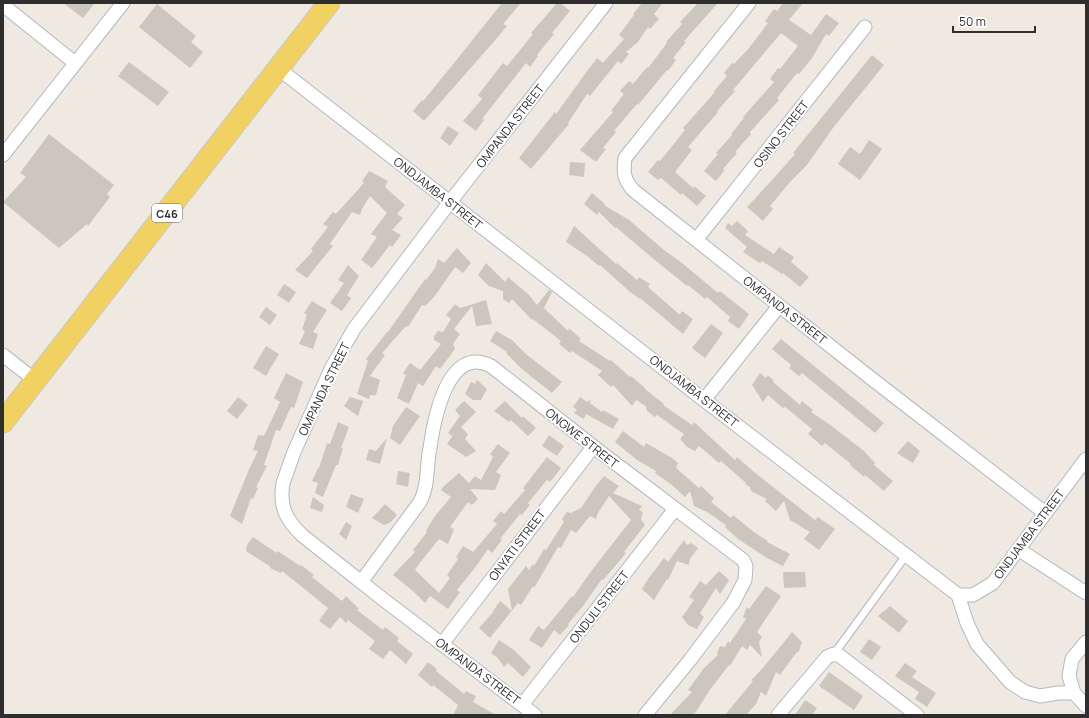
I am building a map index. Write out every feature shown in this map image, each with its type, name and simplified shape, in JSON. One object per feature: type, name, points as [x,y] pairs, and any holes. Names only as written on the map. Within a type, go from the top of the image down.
[{"type":"main road","name":"C46","points":[[3,422],[330,3]]},
{"type":"street","points":[[3,155],[123,3]]},
{"type":"street","name":"OMPANDA STREET","points":[[535,715],[303,536],[294,528],[284,511],[281,494],[283,483],[307,422],[342,348],[450,202],[606,3]]},
{"type":"street","name":"OMPANDA STREET","points":[[749,3],[624,158],[623,170],[626,182],[633,190],[779,306],[1045,513]]},
{"type":"street","points":[[3,5],[75,63]]},
{"type":"street","name":"OSINO STREET","points":[[696,240],[865,27]]},
{"type":"street","name":"ONDJAMBA STREET","points":[[279,69],[704,400],[958,595],[973,595],[993,583],[1086,459]]},
{"type":"street","points":[[704,400],[779,306]]},
{"type":"street","points":[[3,355],[36,381]]},
{"type":"street","name":"ONGWE STREET","points":[[361,582],[420,502],[425,488],[430,447],[444,389],[450,378],[468,362],[485,362],[593,447],[743,560],[746,566],[745,580],[733,603],[690,660],[645,715]]},
{"type":"street","name":"ONYATI STREET","points":[[442,644],[593,447]]},
{"type":"street","name":"ONDULI STREET","points":[[522,705],[675,509]]},
{"type":"street","points":[[1018,549],[1086,593]]},
{"type":"street","points":[[958,595],[967,624],[977,644],[1010,682],[1026,692],[1040,696],[1058,692],[1074,693]]},
{"type":"street","points":[[1086,642],[1072,659],[1070,676],[1074,693],[1086,706]]},
{"type":"street","points":[[778,715],[827,657],[834,654],[840,656],[917,715]]},
{"type":"lane","points":[[834,654],[906,554]]},
{"type":"building","points":[[63,3],[95,3],[83,18]]},
{"type":"building","points":[[502,3],[521,3],[503,24],[507,26],[498,37],[424,121],[413,111],[422,100],[423,101]]},
{"type":"building","points":[[557,3],[560,3],[570,11],[552,33],[554,34],[537,55],[538,56],[530,67],[526,63],[482,119],[484,120],[476,131],[463,121],[482,99],[478,95],[503,63],[507,66],[533,34],[531,33]]},
{"type":"building","points":[[642,3],[663,3],[654,14],[659,19],[650,29],[648,27],[638,42],[626,52],[629,54],[621,64],[618,61],[590,96],[587,94],[568,123],[569,124],[531,169],[519,158],[555,112],[556,114],[597,58],[603,63],[624,39],[619,35]]},
{"type":"building","points":[[698,3],[718,3],[684,41],[686,42],[673,58],[676,60],[668,71],[667,70],[614,131],[616,132],[603,148],[606,149],[596,162],[580,150],[613,112],[611,111],[624,94],[620,91],[629,81],[633,84],[647,67],[648,68],[667,43],[666,42],[682,24],[680,22]]},
{"type":"building","points":[[783,3],[803,3],[789,20],[811,35],[826,14],[839,23],[829,36],[826,34],[812,58],[799,74],[797,73],[777,98],[779,100],[750,132],[751,134],[735,152],[737,153],[723,169],[724,171],[716,181],[704,171],[718,154],[716,153],[732,135],[731,134],[744,118],[743,117],[774,82],[770,79],[778,68],[780,69],[798,46],[781,33],[688,147],[692,150],[675,172],[693,188],[694,186],[706,196],[697,206],[661,178],[658,180],[648,172],[658,160],[660,161],[685,130],[683,128],[715,92],[714,91],[727,76],[724,73],[732,63],[734,64],[749,48],[768,23],[765,21],[774,9],[777,11]]},
{"type":"building","points":[[157,4],[196,36],[191,42],[203,52],[190,68],[139,27]]},
{"type":"building","points":[[872,55],[884,65],[833,128],[807,165],[790,182],[770,206],[773,209],[763,221],[747,207],[795,154],[793,153]]},
{"type":"building","points":[[129,62],[169,92],[158,106],[118,76]]},
{"type":"building","points":[[448,126],[459,133],[450,146],[440,138]]},
{"type":"building","points":[[49,134],[114,185],[107,194],[110,197],[88,226],[87,224],[59,248],[3,202],[26,177],[20,173]]},
{"type":"building","points":[[869,140],[882,149],[860,180],[838,164],[850,147],[860,154]]},
{"type":"building","points":[[570,162],[585,163],[584,177],[569,175]]},
{"type":"building","points":[[369,171],[388,181],[385,187],[405,205],[397,214],[403,218],[392,230],[401,235],[392,247],[390,245],[372,268],[361,260],[377,237],[371,234],[387,213],[370,196],[360,215],[352,212],[330,244],[333,246],[307,278],[295,270],[313,251],[311,249],[328,227],[323,224],[333,212],[336,214],[364,183],[362,181]]},
{"type":"building","points":[[592,193],[605,204],[604,205],[629,220],[718,293],[720,291],[749,314],[739,329],[728,321],[730,317],[707,297],[705,299],[688,285],[687,286],[616,227],[615,228],[599,212],[597,215],[584,204]]},
{"type":"building","points":[[737,221],[748,231],[745,235],[774,254],[779,247],[794,257],[791,262],[809,277],[800,287],[783,273],[782,274],[762,261],[760,263],[743,252],[747,247],[725,228],[728,223],[732,226]]},
{"type":"building","points":[[574,226],[616,264],[617,263],[637,280],[639,277],[650,284],[648,287],[680,315],[682,311],[693,319],[683,334],[640,298],[629,291],[600,265],[599,266],[566,242]]},
{"type":"building","points":[[457,248],[471,263],[463,273],[455,267],[434,297],[425,306],[422,305],[408,327],[406,326],[382,353],[385,355],[370,376],[380,380],[376,395],[370,395],[369,399],[357,394],[368,361],[366,359],[388,332],[425,279],[426,280],[435,268],[438,259],[444,263]]},
{"type":"building","points":[[486,263],[505,282],[508,277],[529,295],[537,305],[549,290],[552,292],[544,308],[568,331],[569,328],[581,339],[579,341],[610,361],[611,360],[664,404],[663,405],[692,425],[694,422],[735,460],[737,457],[815,520],[818,517],[835,529],[819,550],[804,539],[810,532],[790,520],[784,501],[776,511],[765,501],[767,499],[751,491],[750,487],[745,484],[746,483],[721,461],[719,463],[699,446],[695,451],[687,447],[680,439],[684,434],[657,415],[655,417],[647,411],[646,406],[636,400],[632,406],[613,385],[611,387],[598,375],[602,371],[572,351],[570,353],[559,344],[561,341],[533,319],[532,320],[512,299],[509,303],[503,299],[503,291],[489,286],[478,275]]},
{"type":"building","points":[[348,265],[359,276],[347,295],[351,298],[342,311],[330,303],[344,283],[338,280]]},
{"type":"building","points":[[284,284],[296,292],[289,303],[277,295]]},
{"type":"building","points":[[486,300],[492,324],[476,326],[472,306],[454,329],[460,334],[453,344],[455,349],[440,369],[436,366],[423,386],[418,383],[409,404],[397,398],[406,375],[403,373],[410,363],[420,370],[441,344],[434,340],[434,336],[438,331],[443,332],[451,319],[446,315],[455,304],[460,308]]},
{"type":"building","points":[[312,301],[327,310],[313,332],[318,334],[313,349],[299,344],[305,331],[302,329],[307,315],[304,313]]},
{"type":"building","points":[[266,307],[277,315],[270,325],[259,317]]},
{"type":"building","points":[[711,324],[723,333],[705,358],[692,348]]},
{"type":"building","points":[[496,331],[512,340],[527,355],[562,382],[552,393],[523,370],[506,353],[507,352],[490,341]]},
{"type":"building","points":[[781,339],[884,423],[875,433],[802,373],[799,376],[789,368],[791,365],[772,349]]},
{"type":"building","points":[[266,346],[279,354],[266,376],[253,368]]},
{"type":"building","points":[[286,373],[303,382],[294,408],[291,407],[280,431],[276,430],[264,465],[267,466],[256,487],[258,488],[253,499],[251,498],[242,524],[230,516],[258,451],[253,450],[258,435],[264,436],[280,402],[274,398]]},
{"type":"building","points":[[760,373],[766,378],[768,375],[774,381],[773,382],[800,405],[802,401],[813,410],[811,412],[864,451],[875,463],[874,465],[893,481],[884,491],[865,475],[864,477],[850,465],[851,464],[825,443],[822,446],[808,434],[812,429],[785,407],[783,408],[768,395],[763,402],[752,385]]},
{"type":"building","points":[[477,380],[487,389],[481,400],[473,400],[465,394],[471,382],[475,384]]},
{"type":"building","points":[[238,397],[248,405],[237,419],[227,411]]},
{"type":"building","points":[[350,397],[363,401],[358,416],[344,406]]},
{"type":"building","points":[[580,397],[587,402],[591,399],[590,403],[602,412],[603,410],[619,419],[613,429],[586,414],[584,419],[574,413],[577,410],[573,407]]},
{"type":"building","points":[[464,401],[476,412],[461,427],[468,434],[465,439],[476,451],[466,457],[447,444],[455,432],[452,436],[448,433],[460,416],[455,410]]},
{"type":"building","points":[[505,401],[522,418],[523,416],[536,428],[528,436],[511,420],[509,422],[494,411]]},
{"type":"building","points":[[406,407],[420,416],[400,445],[390,438],[393,426]]},
{"type":"building","points":[[338,422],[349,427],[341,448],[343,448],[338,465],[336,465],[323,497],[315,493],[318,483],[312,481],[319,468],[327,443],[330,444]]},
{"type":"building","points":[[623,431],[644,447],[646,443],[672,458],[678,463],[676,468],[699,488],[701,486],[714,498],[711,502],[731,518],[733,515],[755,533],[768,541],[767,542],[790,554],[783,566],[767,558],[738,539],[725,527],[726,525],[707,512],[694,506],[690,491],[685,497],[672,485],[655,473],[656,471],[637,460],[615,442]]},
{"type":"building","points":[[549,435],[564,446],[557,456],[542,446]]},
{"type":"building","points":[[387,438],[380,464],[366,460],[369,449],[376,451]]},
{"type":"building","points":[[908,441],[920,451],[913,463],[897,453]]},
{"type":"building","points":[[498,444],[510,453],[496,472],[501,475],[495,490],[470,489],[478,499],[472,505],[468,502],[450,527],[454,529],[448,544],[439,539],[415,570],[439,593],[450,578],[447,575],[458,559],[456,557],[463,546],[473,552],[497,524],[493,521],[501,511],[504,514],[525,490],[523,488],[547,457],[561,468],[550,482],[547,480],[528,503],[530,505],[522,515],[520,514],[500,539],[502,540],[492,553],[488,549],[457,590],[460,592],[448,609],[430,596],[425,603],[393,575],[415,552],[413,550],[427,532],[426,531],[435,516],[451,497],[441,490],[444,486],[459,473],[469,483],[475,476],[481,480],[493,457],[490,454]]},
{"type":"building","points":[[398,471],[410,473],[408,487],[396,484]]},
{"type":"building","points":[[604,476],[619,486],[613,493],[642,506],[639,510],[643,512],[641,519],[645,525],[624,552],[626,553],[603,580],[602,579],[560,635],[554,630],[542,648],[529,640],[538,626],[544,630],[572,596],[573,597],[631,520],[609,496],[598,513],[596,519],[590,516],[576,533],[571,530],[561,548],[558,547],[534,588],[533,586],[521,605],[518,603],[512,611],[508,589],[526,566],[529,570],[533,564],[534,566],[544,549],[546,550],[564,522],[562,519],[567,512],[571,513],[581,508]]},
{"type":"building","points":[[351,494],[364,499],[358,513],[346,507]]},
{"type":"building","points":[[313,497],[324,505],[322,512],[310,508]]},
{"type":"building","points":[[385,504],[397,515],[391,522],[384,525],[372,518]]},
{"type":"building","points":[[346,522],[352,526],[346,540],[339,534]]},
{"type":"building","points":[[253,537],[277,553],[278,551],[300,566],[301,565],[314,575],[312,577],[342,601],[346,596],[359,609],[357,610],[383,630],[385,627],[399,638],[397,641],[413,654],[406,664],[390,650],[383,659],[369,649],[375,641],[348,620],[346,623],[340,617],[330,629],[319,621],[328,608],[282,571],[281,573],[270,568],[271,567],[246,551],[247,545]]},
{"type":"building","points":[[684,540],[687,545],[691,543],[698,548],[690,559],[689,565],[677,561],[668,580],[667,579],[654,600],[642,589],[664,558],[668,562]]},
{"type":"building","points":[[719,571],[729,580],[720,594],[716,588],[700,613],[704,617],[697,629],[688,625],[682,617],[694,600],[689,597],[700,581],[706,585]]},
{"type":"building","points":[[783,572],[805,572],[806,587],[784,588]]},
{"type":"building","points":[[766,586],[781,596],[757,632],[762,637],[759,642],[762,657],[750,645],[747,650],[742,646],[730,666],[729,665],[709,691],[696,712],[692,715],[670,715],[692,692],[688,690],[704,668],[718,655],[717,653],[720,646],[725,647],[728,641],[730,643],[746,619],[743,617],[747,607],[749,609]]},
{"type":"building","points":[[500,601],[512,611],[490,638],[479,628],[494,611]]},
{"type":"building","points":[[890,606],[908,621],[899,633],[878,616]]},
{"type":"building","points":[[792,632],[802,642],[799,651],[780,675],[776,672],[766,696],[761,692],[756,704],[746,715],[725,715],[753,681],[751,680],[763,668]]},
{"type":"building","points":[[869,639],[881,647],[872,660],[860,652]]},
{"type":"building","points":[[499,640],[514,650],[531,667],[523,677],[508,663],[504,667],[498,658],[491,653]]},
{"type":"building","points":[[428,662],[437,669],[436,671],[464,694],[466,691],[476,696],[473,702],[496,715],[453,715],[458,705],[418,675]]},
{"type":"building","points":[[905,663],[917,671],[912,677],[936,693],[927,707],[915,699],[919,692],[895,676]]},
{"type":"building","points":[[829,672],[863,696],[854,710],[819,686]]},
{"type":"building","points":[[805,700],[817,708],[812,715],[795,715]]}]
